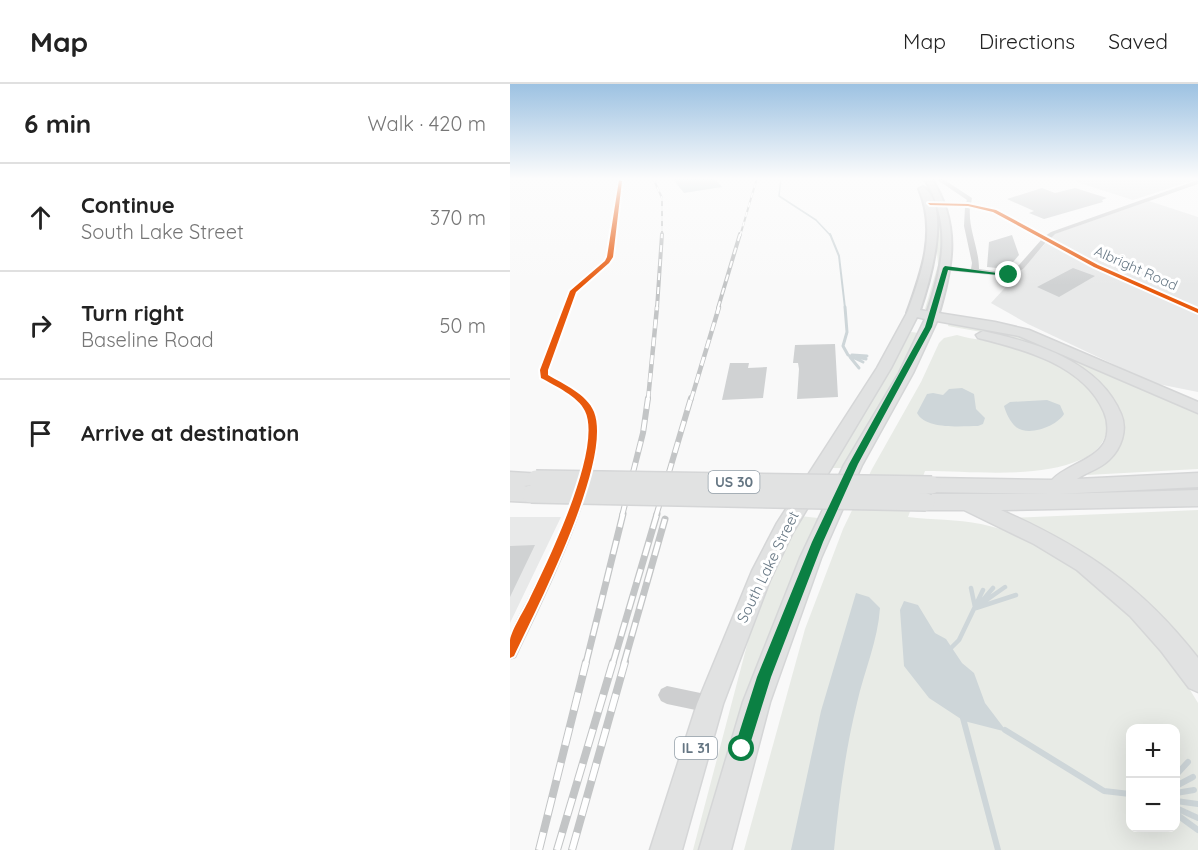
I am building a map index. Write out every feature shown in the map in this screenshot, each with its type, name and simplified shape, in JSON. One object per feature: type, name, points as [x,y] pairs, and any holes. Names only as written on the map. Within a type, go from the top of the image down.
[{"type":"main road","name":"South Lake Street","points":[[666,850],[710,705],[740,624],[773,549],[825,459],[884,368],[910,318],[927,270],[932,238],[931,214]]},
{"type":"main road","name":"IL 31","points":[[715,850],[764,677],[817,542],[854,464],[931,322],[945,268],[947,233],[943,214]]},
{"type":"main road","points":[[910,318],[987,336],[1039,352],[1068,366],[1100,390],[1108,402],[1116,424],[1111,446],[1102,457],[1087,467],[1071,472],[1056,487]]},
{"type":"main road","points":[[931,322],[995,326],[1039,338],[1198,408]]},
{"type":"main road","name":"US 30","points":[[510,479],[534,486],[929,494],[1198,480]]},
{"type":"main road","name":"US 30","points":[[510,494],[534,486]]},
{"type":"main road","name":"US 30","points":[[929,494],[966,502],[1117,502],[1198,498]]},
{"type":"main road","points":[[966,502],[1065,551],[1101,576],[1150,620],[1198,679]]},
{"type":"street","points":[[510,652],[570,521],[588,464],[593,430],[590,412],[565,388],[544,376],[544,370],[573,291],[607,262],[617,214]]},
{"type":"street","points":[[967,214],[976,261],[975,272]]},
{"type":"street","name":"Albright Road","points":[[999,214],[1075,255],[1198,311]]},
{"type":"street","points":[[945,268],[1009,275],[1018,270],[1045,238],[1070,226],[1106,214]]},
{"type":"street","points":[[1032,254],[1040,250],[1053,249],[1075,255]]},
{"type":"street","points":[[667,695],[710,705]]},
{"type":"shaded area","points":[[934,214],[939,214],[941,248],[936,285],[929,310],[925,309],[938,265]]},
{"type":"shaded area","points":[[1112,214],[1188,214],[1198,217],[1198,392],[1153,383],[1028,324],[991,303],[1054,234]]},
{"type":"shaded area","points":[[949,322],[1020,336],[1198,412],[1198,469],[1087,475],[1108,462],[1120,446],[1123,431],[1119,411],[1097,382],[987,333],[948,326]]},
{"type":"shaded area","points":[[911,332],[919,333],[844,468],[828,468],[891,368]]},
{"type":"shaded area","points":[[957,335],[1004,344],[1041,356],[1072,373],[1086,384],[1104,410],[1107,426],[1105,437],[1090,455],[1063,466],[1024,472],[925,471],[908,517],[963,521],[1014,534],[1047,549],[1078,568],[1134,617],[1180,674],[1198,703],[1198,850],[744,850],[805,629],[843,529],[872,469],[921,382],[939,343],[944,338]]},
{"type":"shaded area","points":[[962,388],[974,394],[976,409],[985,418],[983,424],[978,426],[936,425],[917,413],[927,394],[943,395],[949,389]]},
{"type":"shaded area","points":[[1047,400],[1060,405],[1064,414],[1049,426],[1028,431],[1012,423],[1004,406],[1010,402]]},
{"type":"shaded area","points":[[1198,510],[1198,666],[1187,650],[1010,518]]},
{"type":"shaded area","points":[[800,516],[818,518],[775,618],[751,685],[701,850],[693,850],[752,626],[768,584]]},
{"type":"shaded area","points":[[510,517],[561,517],[510,623]]},
{"type":"shaded area","points":[[856,593],[869,597],[880,608],[877,632],[849,740],[834,850],[791,850],[821,711]]},
{"type":"shaded area","points":[[904,601],[918,605],[935,633],[946,639],[962,663],[974,673],[985,703],[1007,732],[964,721],[929,698],[904,666],[900,610]]},
{"type":"building","points":[[1031,214],[1062,214],[1044,219]]},
{"type":"building","points":[[1012,235],[1019,255],[1007,269],[987,267],[989,242]]},
{"type":"building","points":[[1073,268],[1095,276],[1059,297],[1037,287]]},
{"type":"building","points":[[835,344],[838,397],[797,399],[799,369],[798,363],[793,363],[795,345]]},
{"type":"building","points":[[730,363],[749,363],[748,368],[767,367],[763,398],[722,400]]},
{"type":"building","points":[[535,545],[510,597],[510,546]]},
{"type":"waterway","points":[[806,214],[816,220],[831,236]]},
{"type":"waterway","points":[[831,236],[839,256],[845,308]]},
{"type":"waterway","points":[[845,307],[847,332],[843,346],[848,355],[863,362]]},
{"type":"waterway","points":[[852,355],[867,356]]},
{"type":"waterway","points":[[850,357],[859,368]]},
{"type":"waterway","points":[[857,357],[866,359]]},
{"type":"waterway","points":[[978,606],[1005,587]]},
{"type":"waterway","points":[[971,588],[975,607]]},
{"type":"waterway","points":[[982,601],[993,588]]},
{"type":"waterway","points":[[975,607],[983,590]]},
{"type":"waterway","points":[[976,608],[1016,595]]},
{"type":"waterway","points":[[950,649],[959,640],[975,607]]},
{"type":"waterway","points":[[963,718],[998,850]]},
{"type":"waterway","points":[[1005,730],[1104,791],[1126,794]]},
{"type":"waterway","points":[[1180,771],[1188,762]]},
{"type":"waterway","points":[[1180,784],[1193,777]]},
{"type":"waterway","points":[[1180,792],[1194,790]]},
{"type":"waterway","points":[[1180,802],[1198,804]]},
{"type":"waterway","points":[[1180,810],[1198,818]]},
{"type":"waterway","points":[[1180,817],[1198,830]]},
{"type":"railway","points":[[662,214],[662,234]]},
{"type":"railway","points":[[740,236],[747,214]]},
{"type":"railway","points":[[657,308],[662,234]]},
{"type":"railway","points":[[718,308],[740,234]]},
{"type":"railway","points":[[648,400],[657,307]]},
{"type":"railway","points":[[691,400],[719,307]]},
{"type":"railway","points":[[622,516],[643,433],[648,398]]},
{"type":"railway","points":[[656,516],[691,398]]},
{"type":"railway","points":[[586,663],[623,514]]},
{"type":"railway","points":[[613,663],[657,514]]},
{"type":"railway","points":[[624,663],[665,519]]},
{"type":"railway","points":[[539,850],[586,662]]},
{"type":"railway","points":[[557,850],[613,662]]},
{"type":"railway","points":[[572,850],[625,662]]},
{"type":"cycle path","points":[[510,652],[550,568],[579,496],[589,462],[593,433],[587,407],[563,387],[544,376],[544,370],[573,291],[610,257],[616,214]]},
{"type":"cycle path","points":[[999,214],[1096,266],[1198,311]]},
{"type":"route","points":[[742,749],[764,677],[817,542],[854,464],[929,327],[945,268],[1009,275]]}]
